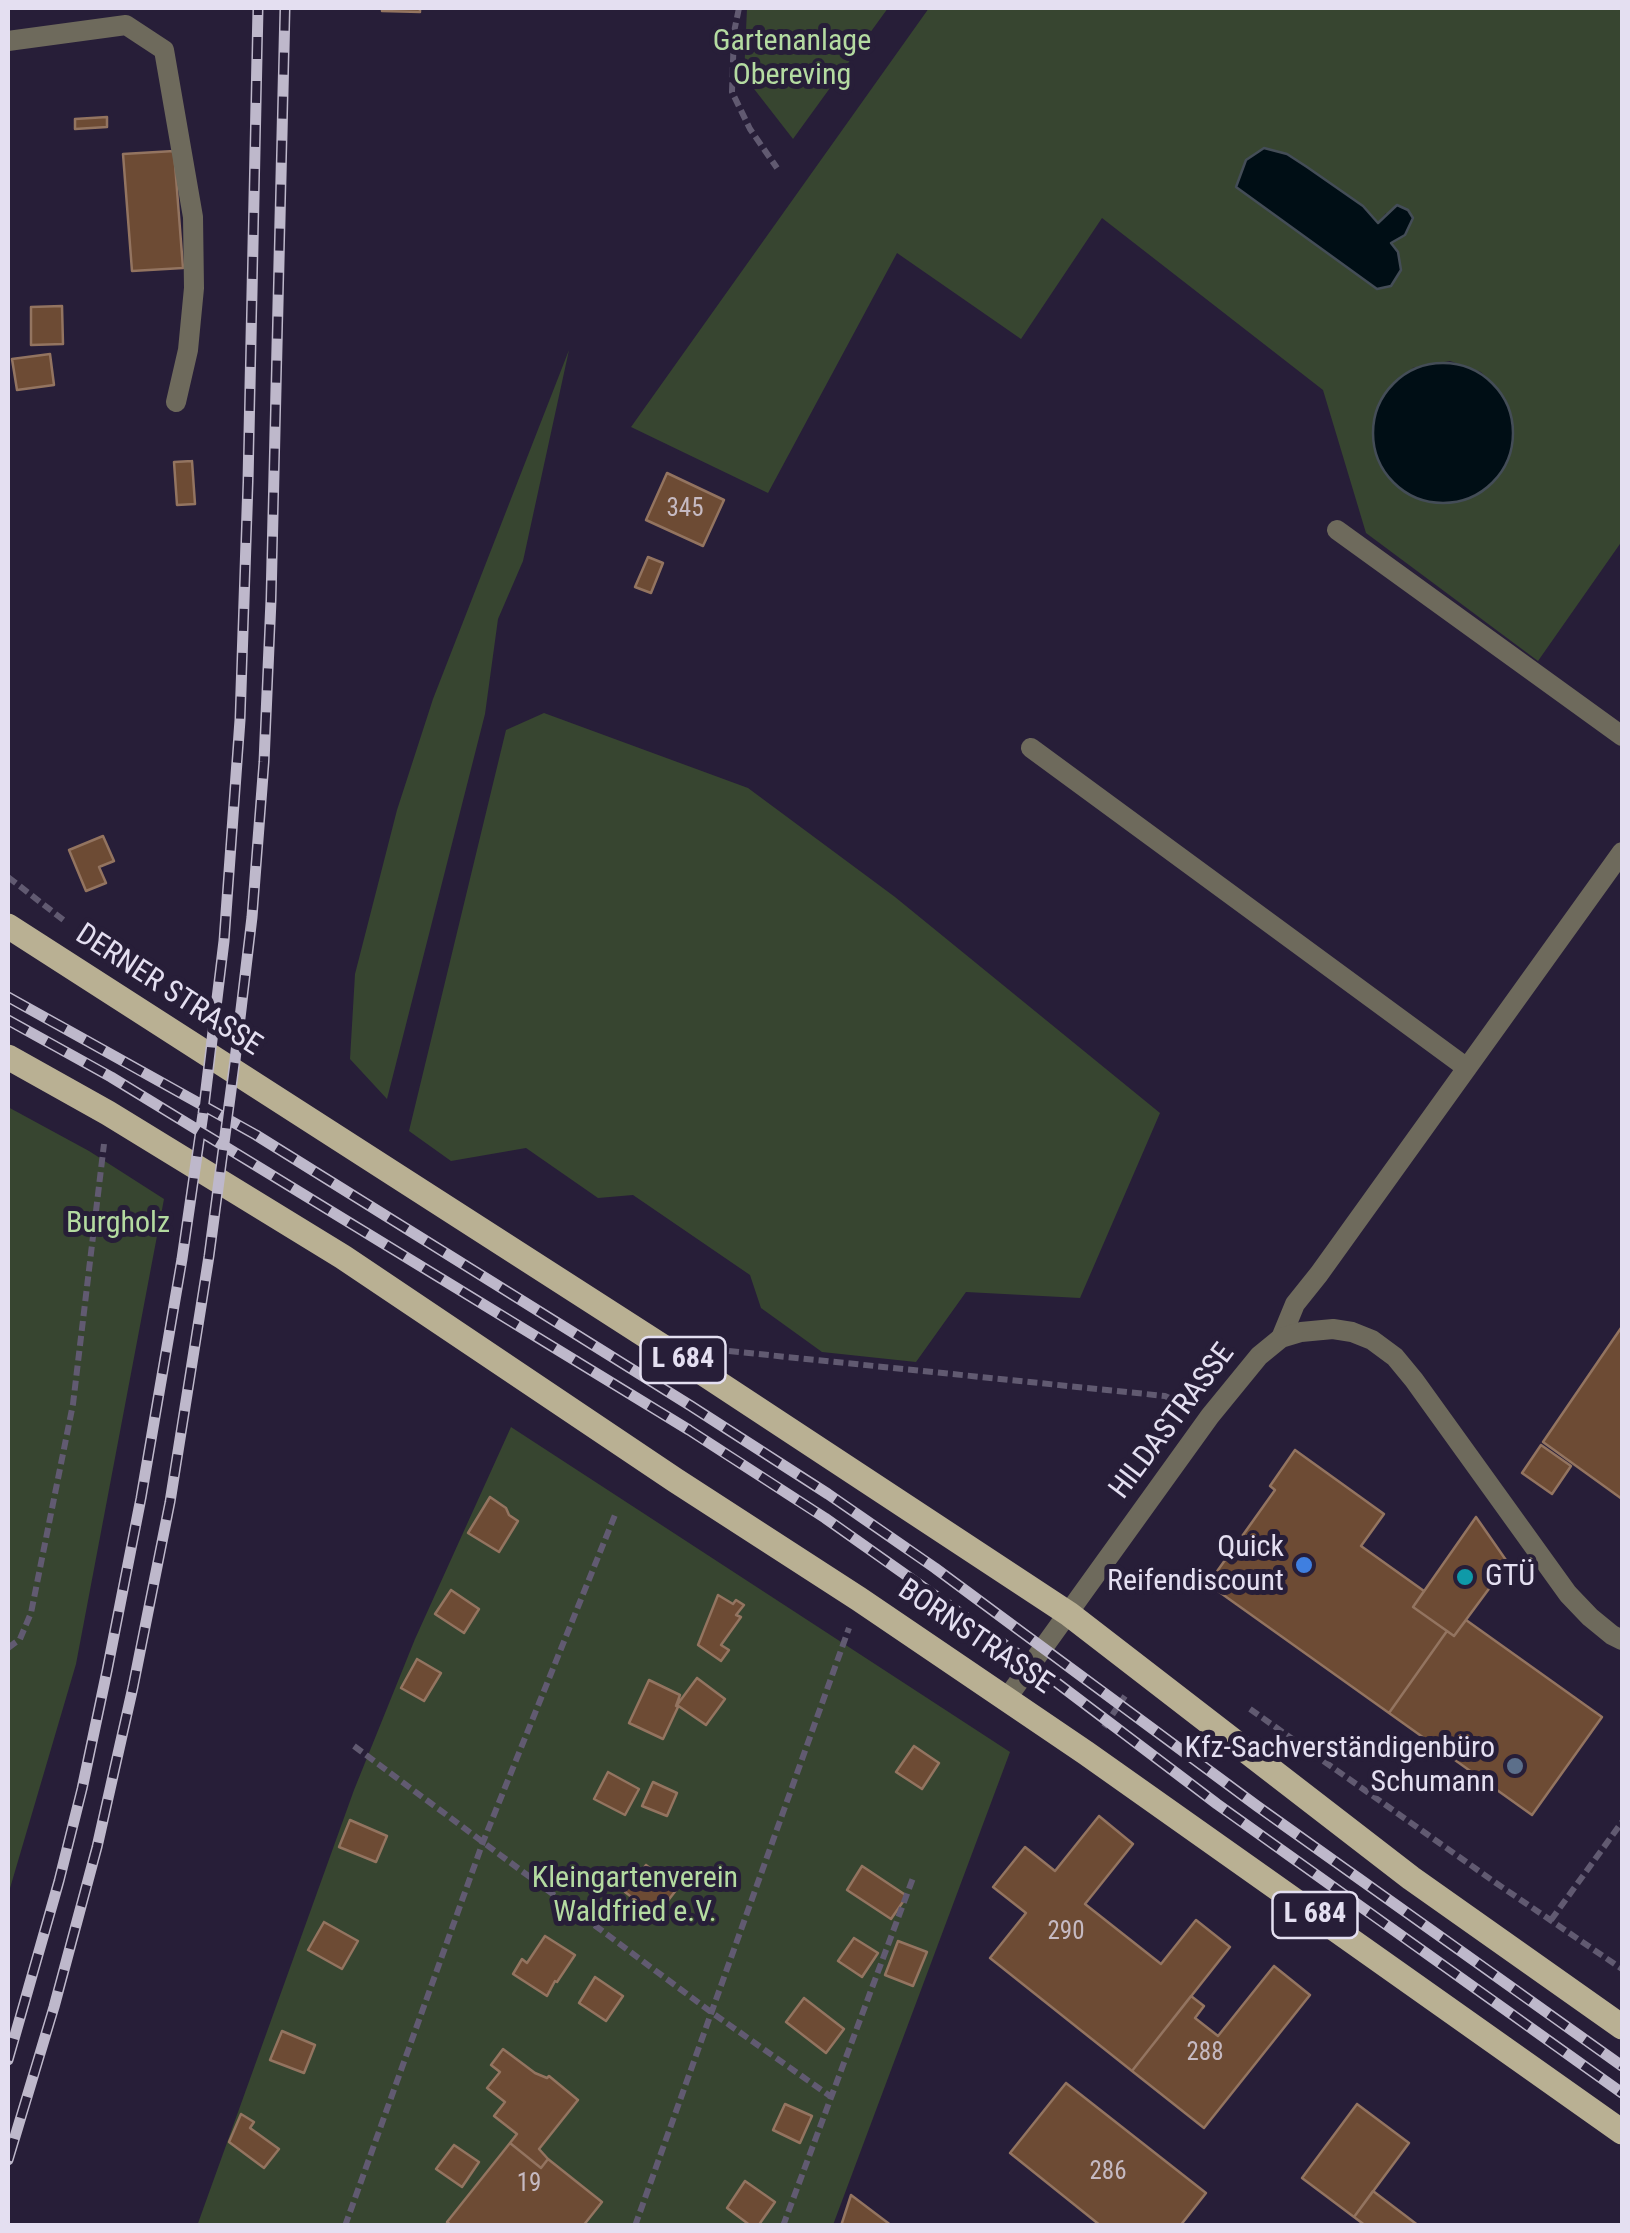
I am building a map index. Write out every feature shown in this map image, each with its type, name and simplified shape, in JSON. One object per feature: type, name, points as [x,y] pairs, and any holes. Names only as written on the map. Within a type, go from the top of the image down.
[{"type":"main road","name":"DERNER STRASSE","points":[[8,926],[671,1352],[1068,1614]]},
{"type":"main road","name":"L 684","points":[[8,1057],[108,1113]]},
{"type":"main road","name":"BORNSTRASSE","points":[[108,1113],[279,1216],[1007,1698],[1622,2132]]},
{"type":"main road","name":"L 684","points":[[1068,1614],[1410,1878],[1622,2027]]},
{"type":"street","points":[[8,41],[126,26],[164,50],[193,217],[194,288],[188,350],[176,402]]},
{"type":"street","points":[[1337,530],[1622,736]]},
{"type":"street","points":[[1032,748],[1466,1068]]},
{"type":"street","points":[[1281,1338],[1295,1304],[1622,852]]},
{"type":"street","name":"HILDASTRASSE","points":[[1007,1698],[1210,1416],[1259,1356],[1281,1338],[1317,1330],[1352,1332],[1372,1340],[1395,1357],[1568,1594],[1590,1617],[1622,1640]]},
{"type":"path","points":[[739,8],[732,92],[750,129],[777,168]]},
{"type":"path","points":[[8,1648],[20,1640],[30,1613],[72,1404],[108,1113]]},
{"type":"path","points":[[728,1351],[1165,1396],[1210,1416]]},
{"type":"path","points":[[345,2226],[483,1842],[615,1515]]},
{"type":"path","points":[[635,2226],[859,1599]]},
{"type":"path","points":[[1240,1702],[1622,1969]]},
{"type":"path","points":[[354,1746],[830,2096]]},
{"type":"path","points":[[1550,1920],[1622,1822]]},
{"type":"path","points":[[783,2226],[914,1878]]},
{"type":"green space","name":"Gartenanlage Obereving","points":[[747,8],[888,8],[793,139],[744,76]]},
{"type":"green space","points":[[929,8],[1622,8],[1622,541],[1538,661],[1366,533],[1323,390],[1102,218],[1021,339],[897,253],[768,493],[631,427]],"holes":[[[1287,154],[1363,206],[1378,223],[1386,213],[1390,243]],[[1450,361],[1481,372],[1506,399],[1412,368]]]},
{"type":"green space","points":[[569,350],[523,561],[498,619],[485,714],[387,1099],[350,1059],[355,974],[397,810],[433,699]]},
{"type":"green space","points":[[544,713],[748,788],[895,897],[1160,1113],[1080,1298],[966,1292],[916,1362],[822,1352],[761,1308],[750,1275],[633,1195],[598,1198],[526,1148],[451,1161],[409,1131],[506,730]]},
{"type":"green space","name":"Burgholz","points":[[8,1107],[89,1151],[164,1199],[76,1664],[8,1895]]},
{"type":"green space","name":"Kleingartenverein Waldfried e.V.","points":[[511,1427],[1010,1752],[833,2225],[197,2226],[354,1790],[415,1639]]},
{"type":"shaded area","points":[[1264,148],[1287,154],[1307,167],[1363,206],[1378,223],[1397,205],[1408,210],[1413,218],[1405,235],[1391,243],[1398,252],[1401,270],[1391,286],[1377,289],[1236,187],[1246,160]]},
{"type":"shaded area","points":[[1443,363],[1470,368],[1493,383],[1508,406],[1513,433],[1508,460],[1493,483],[1470,498],[1443,503],[1416,498],[1393,483],[1378,460],[1373,433],[1378,406],[1393,383],[1416,368]]},
{"type":"building","points":[[420,8],[420,12],[382,11]]},
{"type":"building","points":[[107,117],[107,127],[75,129],[75,119]]},
{"type":"building","points":[[174,151],[183,268],[132,271],[123,154]]},
{"type":"building","points":[[62,306],[63,344],[31,345],[31,307]]},
{"type":"building","points":[[50,354],[54,385],[17,390],[12,359]]},
{"type":"building","points":[[192,461],[195,504],[177,505],[174,462]]},
{"type":"building","points":[[667,473],[724,500],[703,546],[646,520]]},
{"type":"building","points":[[648,557],[663,563],[651,593],[635,587]]},
{"type":"building","points":[[103,836],[114,861],[99,867],[106,883],[86,891],[69,850]]},
{"type":"building","points":[[1622,1329],[1622,1499],[1543,1442]]},
{"type":"building","points":[[1541,1445],[1571,1466],[1552,1494],[1522,1473]]},
{"type":"building","name":"Quick Reifendiscount","points":[[1295,1450],[1384,1514],[1361,1546],[1424,1591],[1413,1607],[1447,1631],[1389,1713],[1208,1584],[1275,1490],[1270,1486]]},
{"type":"building","points":[[490,1497],[518,1521],[499,1552],[468,1533]]},
{"type":"building","name":"GTÜ","points":[[1476,1517],[1508,1563],[1454,1636],[1413,1607]]},
{"type":"building","points":[[451,1590],[479,1609],[464,1633],[435,1614]]},
{"type":"building","points":[[718,1595],[733,1604],[736,1600],[744,1605],[736,1615],[741,1617],[721,1645],[729,1650],[721,1661],[698,1645]]},
{"type":"building","name":"Kfz-Sachverständigenbüro Schumann","points":[[1466,1620],[1602,1717],[1532,1815],[1389,1713],[1447,1631],[1454,1636]]},
{"type":"building","points":[[417,1659],[441,1673],[424,1701],[401,1688]]},
{"type":"building","points":[[697,1678],[725,1699],[706,1725],[677,1705]]},
{"type":"building","points":[[649,1680],[680,1695],[663,1739],[629,1723]]},
{"type":"building","points":[[914,1746],[939,1763],[922,1789],[896,1772]]},
{"type":"building","points":[[608,1772],[639,1789],[625,1815],[594,1799]]},
{"type":"building","points":[[653,1782],[677,1793],[667,1816],[642,1806]]},
{"type":"building","points":[[1099,1816],[1133,1844],[1085,1904],[1161,1964],[1196,1920],[1230,1947],[1132,2071],[990,1958],[1026,1913],[993,1887],[1025,1847],[1055,1871]]},
{"type":"building","points":[[350,1820],[387,1836],[376,1862],[339,1847]]},
{"type":"building","points":[[646,1865],[677,1889],[656,1916],[625,1892]]},
{"type":"building","points":[[862,1866],[907,1896],[891,1919],[847,1890]]},
{"type":"building","points":[[324,1922],[358,1941],[342,1969],[308,1950]]},
{"type":"building","points":[[545,1936],[575,1955],[547,1996],[513,1974],[522,1959],[527,1963]]},
{"type":"building","points":[[854,1938],[878,1953],[862,1977],[838,1961]]},
{"type":"building","points":[[898,1941],[927,1952],[913,1986],[885,1975]]},
{"type":"building","points":[[1274,1966],[1310,1995],[1204,2128],[1132,2071],[1191,1996],[1204,2006],[1195,2018],[1218,2036]]},
{"type":"building","points":[[595,1977],[623,1996],[606,2021],[579,2003]]},
{"type":"building","points":[[804,1998],[844,2029],[826,2053],[786,2022]]},
{"type":"building","points":[[282,2031],[315,2045],[304,2073],[270,2060]]},
{"type":"building","points":[[503,2049],[535,2073],[549,2076],[578,2100],[539,2149],[548,2159],[541,2168],[510,2143],[517,2134],[494,2116],[505,2102],[487,2088],[500,2072],[491,2065]]},
{"type":"building","points":[[1066,2083],[1206,2193],[1180,2226],[1101,2226],[1010,2153]]},
{"type":"building","points":[[785,2104],[812,2116],[800,2143],[773,2130]]},
{"type":"building","points":[[1357,2104],[1409,2143],[1354,2217],[1302,2178]]},
{"type":"building","points":[[241,2114],[254,2122],[250,2128],[279,2149],[264,2168],[229,2142]]},
{"type":"building","points":[[510,2143],[541,2168],[548,2159],[602,2202],[583,2226],[452,2226],[447,2222]]},
{"type":"building","points":[[454,2145],[479,2162],[462,2187],[436,2169]]},
{"type":"building","points":[[745,2181],[775,2202],[758,2226],[751,2226],[727,2208]]},
{"type":"building","points":[[1373,2191],[1419,2226],[1366,2226],[1354,2217]]},
{"type":"building","points":[[851,2195],[892,2226],[841,2226]]},
{"type":"railway","points":[[8,2060],[59,1881],[107,1671],[141,1498],[203,1114],[224,941],[240,720],[258,8]]},
{"type":"railway","points":[[8,2160],[97,1847],[133,1687],[170,1502],[235,1060],[252,917],[264,762],[285,8]]},
{"type":"railway","points":[[8,997],[256,1135],[828,1494],[1622,2066]]},
{"type":"railway","points":[[8,1020],[111,1077],[689,1430],[825,1518],[1622,2093]]},
{"type":"place","name":"Quick Reifendiscount","points":[[1304,1565]]},
{"type":"place","name":"GTÜ","points":[[1465,1577]]},
{"type":"place","name":"Kfz-Sachverständigenbüro Schumann","points":[[1515,1766]]}]
